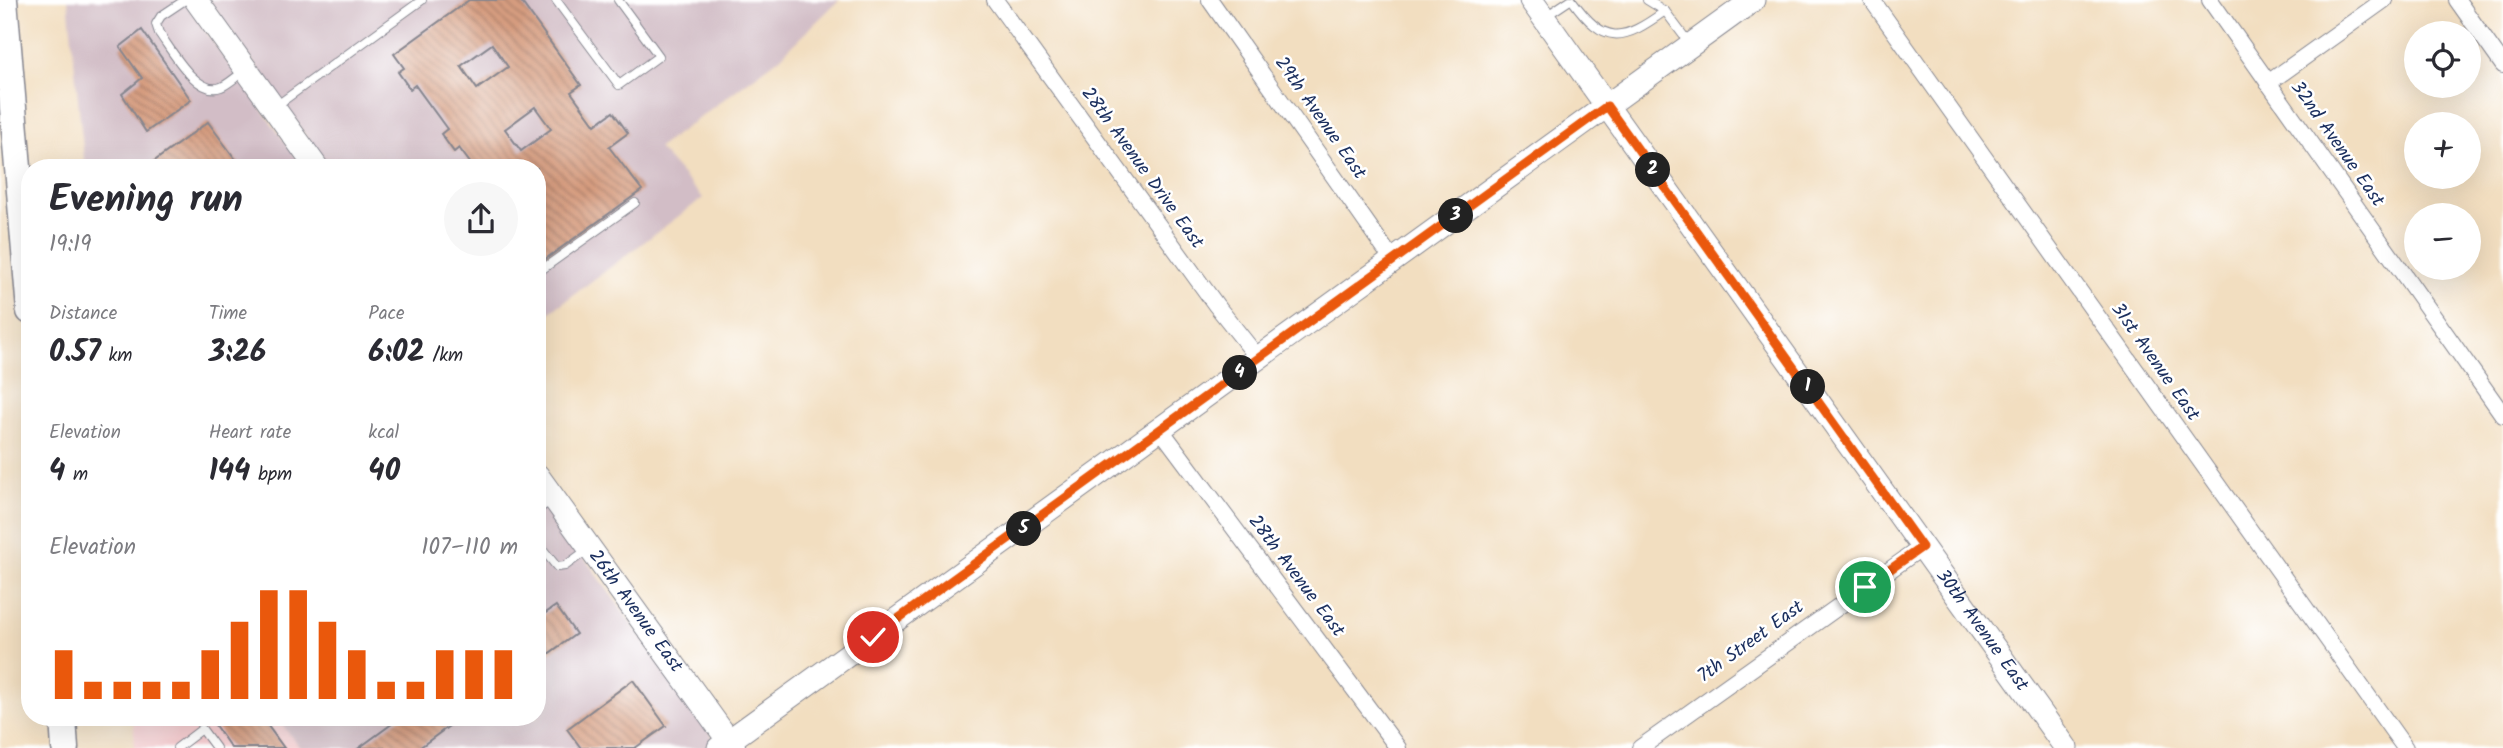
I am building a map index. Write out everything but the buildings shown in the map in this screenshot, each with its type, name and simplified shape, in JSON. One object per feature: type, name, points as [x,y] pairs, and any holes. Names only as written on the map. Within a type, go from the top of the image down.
[{"type":"main road","points":[[4,0],[21,203]]},
{"type":"main road","points":[[64,726],[65,748]]},
{"type":"street","points":[[196,0],[311,159]]},
{"type":"street","name":"28th Avenue Drive East","points":[[995,0],[1216,305],[1259,359]]},
{"type":"street","name":"29th Avenue East","points":[[1210,0],[1394,262]]},
{"type":"street","points":[[727,746],[1753,0]]},
{"type":"street","name":"31st Avenue East","points":[[1872,0],[2405,748]]},
{"type":"street","name":"32nd Avenue East","points":[[2210,0],[2503,415]]},
{"type":"street","points":[[2268,83],[2384,0]]},
{"type":"street","points":[[2457,0],[2503,65]]},
{"type":"street","name":"30th Avenue East","points":[[1537,9],[2066,748]]},
{"type":"street","name":"28th Avenue East","points":[[1161,430],[1398,748]]},
{"type":"street","name":"26th Avenue East","points":[[546,504],[589,548],[727,746]]},
{"type":"street","name":"7th Street East","points":[[1640,748],[1922,547]]},
{"type":"lane","points":[[185,0],[161,16],[156,24],[159,33],[198,85],[209,89],[220,88],[246,70]]},
{"type":"lane","points":[[274,108],[422,0]]},
{"type":"lane","points":[[556,0],[619,85],[659,56],[618,0]]},
{"type":"lane","points":[[1537,9],[1571,0],[1595,28],[1621,36],[1639,30],[1665,11]]},
{"type":"lane","points":[[1647,0],[1665,11],[1690,45]]},
{"type":"lane","points":[[546,267],[635,203]]},
{"type":"lane","points":[[546,553],[557,567],[565,566],[589,548]]},
{"type":"lane","points":[[177,748],[202,729],[216,748]]},
{"type":"shaded area","points":[[68,0],[183,0],[298,159],[84,159]]},
{"type":"shaded area","points":[[209,0],[839,0],[778,59],[658,148],[703,198],[546,315],[546,159],[323,159]]},
{"type":"shaded area","points":[[546,504],[715,740],[704,748],[300,748],[283,726],[546,726]]},
{"type":"shaded area","points":[[134,726],[283,726],[300,748],[135,748]]},
{"type":"route","points":[[873,637],[1607,106],[1922,547],[1865,587]]}]
